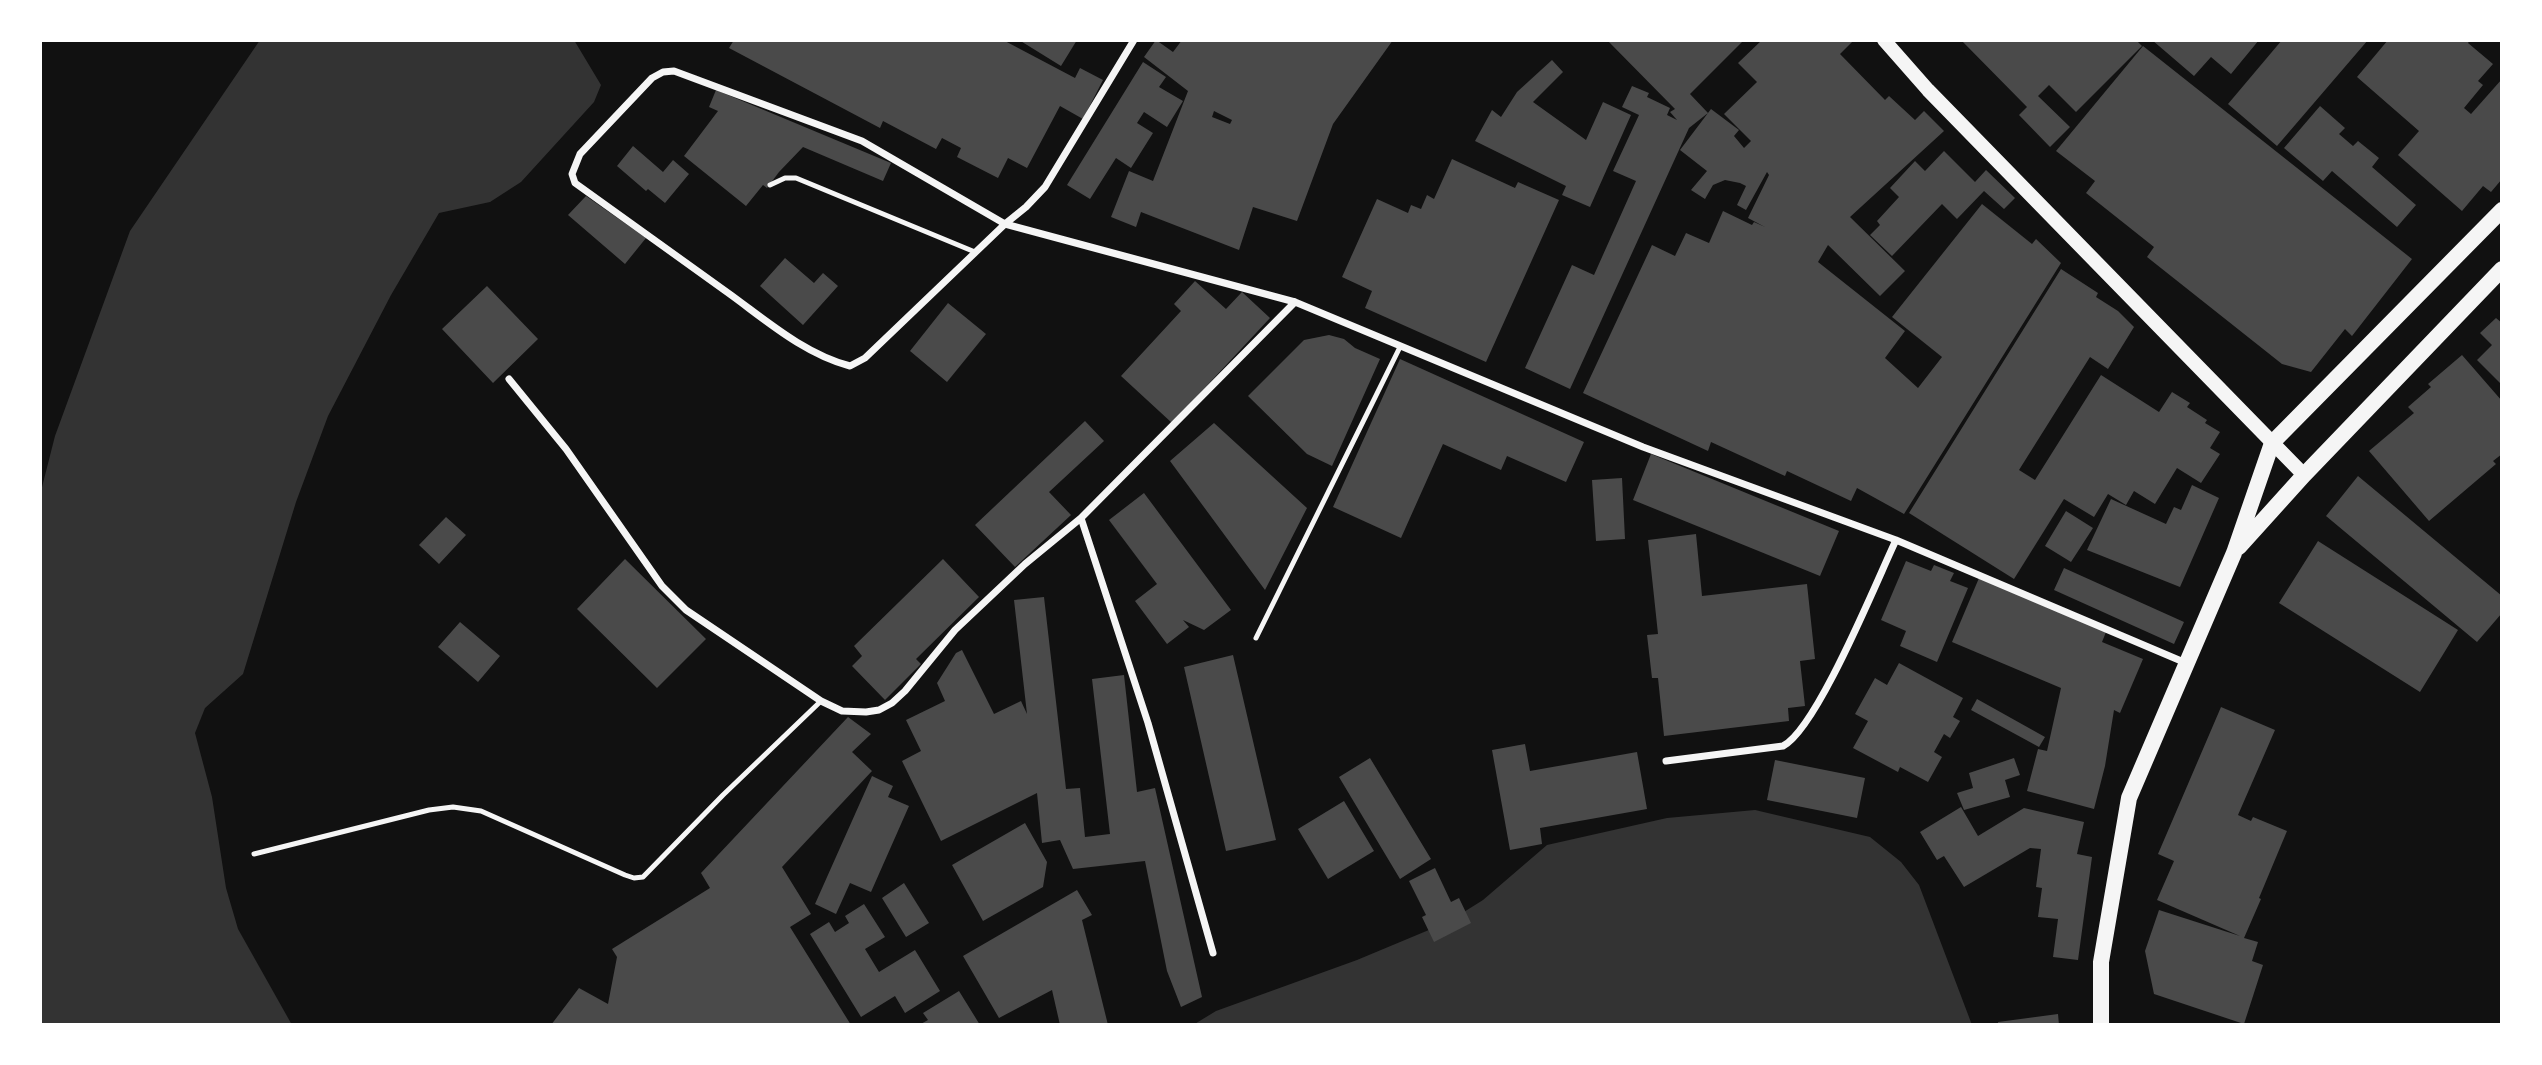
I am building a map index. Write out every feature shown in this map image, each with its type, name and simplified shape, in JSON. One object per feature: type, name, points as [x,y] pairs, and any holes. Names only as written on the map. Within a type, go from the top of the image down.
[{"type":"main road","points":[[1884,40],[1937,99],[2304,475]]},
{"type":"main road","points":[[2101,1025],[2101,962],[2129,798],[2234,552],[2273,443],[2502,209]]},
{"type":"main road","points":[[2234,552],[2304,475],[2502,269]]},
{"type":"street","points":[[1134,40],[1045,187],[1026,207],[1005,224],[865,358],[850,366],[835,362],[808,348],[575,183],[572,174],[580,154],[652,78],[663,72],[674,71],[862,141],[1005,224],[1295,302],[1643,447],[1896,540],[2186,663]]},
{"type":"street","points":[[509,379],[566,449],[662,586],[686,610],[821,701],[842,710],[866,712],[879,710],[892,703],[905,691],[955,630],[1025,564],[1081,518],[1295,302]]},
{"type":"street","points":[[1081,518],[1148,723],[1213,953]]},
{"type":"street","points":[[1665,761],[1783,746],[1795,738],[1810,718],[1896,540]]},
{"type":"lane","points":[[770,185],[785,178],[796,178],[975,253]]},
{"type":"lane","points":[[1256,638],[1400,347]]},
{"type":"lane","points":[[254,854],[429,810],[453,807],[481,811],[625,875],[643,877],[821,701]]},
{"type":"shaded area","points":[[260,40],[574,40],[601,85],[594,102],[521,182],[490,202],[439,213],[391,295],[328,416],[296,502],[243,674],[205,708],[195,733],[212,797],[226,888],[238,929],[292,1025],[40,1025],[40,495],[55,436],[130,231]]},
{"type":"shaded area","points":[[1755,810],[1870,837],[1901,862],[1919,885],[1972,1025],[1193,1025],[1216,1011],[1357,960],[1448,922],[1483,900],[1547,845],[1667,818]]},
{"type":"building","points":[[734,40],[1003,40],[1075,78],[1080,68],[1103,80],[1083,119],[1060,106],[1027,168],[1008,158],[998,178],[957,157],[961,148],[942,138],[936,149],[883,121],[880,128],[729,48]]},
{"type":"building","points":[[1019,40],[1077,40],[1061,66]]},
{"type":"building","points":[[1156,40],[1173,52],[1182,40],[1393,40],[1333,124],[1297,221],[1253,207],[1239,250],[1141,212],[1136,227],[1111,217],[1129,171],[1153,181],[1188,91],[1144,57]],"holes":[[[1214,111],[1232,120],[1230,124],[1212,117]]]},
{"type":"building","points":[[1607,40],[1744,40],[1690,94],[1708,113],[1689,128],[1570,389],[1525,368],[1572,265],[1594,275],[1636,181],[1613,171],[1639,115],[1622,107],[1632,86],[1649,93],[1647,97],[1670,108],[1667,115],[1677,120],[1670,112],[1675,109]]},
{"type":"building","points":[[1762,40],[1854,40],[1840,54],[1885,100],[1889,96],[1915,120],[1924,111],[1944,131],[1850,217],[1905,271],[1880,296],[1828,245],[1818,262],[1905,331],[1885,358],[1918,388],[1942,357],[1892,317],[1982,204],[2032,244],[2036,239],[2061,263],[1904,514],[1857,488],[1851,501],[1787,471],[1785,476],[1711,442],[1708,451],[1583,393],[1652,245],[1675,256],[1686,233],[1709,243],[1723,211],[1752,225],[1754,222],[1765,227],[1748,218],[1769,175],[1767,172],[1746,210],[1737,205],[1746,186],[1740,183],[1725,180],[1713,185],[1705,199],[1691,190],[1707,171],[1680,150],[1711,109],[1739,130],[1734,136],[1744,148],[1751,141],[1724,114],[1757,82],[1738,63]]},
{"type":"building","points":[[1961,40],[2136,40],[2142,46],[2076,112],[2049,85],[2038,96],[2070,127],[2050,147],[2019,115],[2027,107]]},
{"type":"building","points":[[2152,40],[2259,40],[2231,74],[2211,57],[2194,76]]},
{"type":"building","points":[[2282,40],[2368,40],[2277,146],[2228,104]]},
{"type":"building","points":[[2388,40],[2470,40],[2468,43],[2493,64],[2478,81],[2483,85],[2464,108],[2471,114],[2502,79],[2502,179],[2491,192],[2483,186],[2462,211],[2398,155],[2419,131],[2357,77]]},
{"type":"building","points":[[2143,46],[2412,259],[2352,336],[2345,329],[2311,372],[2282,364],[2147,257],[2154,247],[2086,193],[2095,181],[2056,151]]},
{"type":"building","points":[[1552,60],[1563,72],[1533,102],[1586,140],[1603,102],[1631,115],[1590,207],[1562,195],[1566,186],[1475,141],[1492,110],[1501,117],[1517,92]]},
{"type":"building","points":[[1143,62],[1166,77],[1159,87],[1183,101],[1167,127],[1144,112],[1137,123],[1153,133],[1131,168],[1116,158],[1090,199],[1067,185]]},
{"type":"building","points":[[716,90],[891,163],[883,181],[803,147],[767,188],[763,185],[746,206],[684,156],[718,111],[709,107]]},
{"type":"building","points":[[2320,106],[2345,128],[2339,134],[2353,146],[2358,141],[2379,158],[2372,167],[2416,205],[2397,227],[2332,171],[2323,181],[2284,148]]},
{"type":"building","points":[[633,146],[663,172],[673,160],[689,174],[665,203],[617,166]]},
{"type":"building","points":[[1944,151],[1975,182],[1986,170],[2015,198],[2004,209],[1984,191],[1957,219],[1942,204],[1892,256],[1870,235],[1880,225],[1877,221],[1899,197],[1890,188],[1915,161],[1925,171]]},
{"type":"building","points":[[1452,159],[1515,188],[1518,182],[1559,200],[1486,362],[1365,308],[1372,291],[1342,277],[1377,199],[1408,213],[1411,205],[1421,209],[1427,195],[1434,199]]},
{"type":"building","points":[[586,196],[646,238],[625,264],[568,215]]},
{"type":"building","points":[[785,258],[814,283],[823,273],[838,286],[803,325],[760,286]]},
{"type":"building","points":[[2061,269],[2098,293],[2096,297],[2118,311],[2134,327],[2108,369],[2090,357],[2019,470],[2035,480],[2101,375],[2159,412],[2172,392],[2190,403],[2187,407],[2220,432],[2210,448],[2220,454],[2201,483],[2177,468],[2155,504],[2134,491],[2126,505],[2108,494],[2094,517],[2064,499],[2014,579],[1909,513]]},
{"type":"building","points":[[1195,281],[1226,309],[1242,292],[1270,318],[1172,423],[1121,376],[1181,311],[1174,304]]},
{"type":"building","points":[[487,286],[538,339],[493,383],[442,329]]},
{"type":"building","points":[[948,303],[986,334],[947,382],[910,351]]},
{"type":"building","points":[[2496,318],[2502,323],[2502,385],[2477,360],[2492,345],[2480,333]]},
{"type":"building","points":[[1329,335],[1344,339],[1355,348],[1380,359],[1332,466],[1307,454],[1248,396],[1304,340]]},
{"type":"building","points":[[2462,355],[2502,401],[2502,454],[2493,461],[2496,464],[2429,521],[2369,451],[2414,413],[2408,407],[2431,387],[2428,384]]},
{"type":"building","points":[[1400,359],[1584,442],[1566,482],[1507,456],[1501,470],[1443,444],[1401,538],[1333,507]]},
{"type":"building","points":[[1085,421],[1104,441],[1049,492],[1071,515],[1015,567],[975,525]]},
{"type":"building","points":[[1214,423],[1307,508],[1265,590],[1170,461]]},
{"type":"building","points":[[1651,454],[1839,531],[1820,576],[1633,500]]},
{"type":"building","points":[[2358,476],[2502,596],[2502,613],[2477,642],[2326,516]]},
{"type":"building","points":[[1622,478],[1625,539],[1596,541],[1592,480]]},
{"type":"building","points":[[2192,485],[2219,498],[2180,587],[2087,550],[2111,499],[2166,524],[2174,507],[2181,510]]},
{"type":"building","points":[[1144,493],[1231,610],[1204,630],[1183,620],[1189,627],[1167,644],[1135,601],[1157,584],[1109,520]]},
{"type":"building","points":[[2066,511],[2093,528],[2071,562],[2045,546]]},
{"type":"building","points":[[446,517],[466,535],[439,564],[419,545]]},
{"type":"building","points":[[1696,534],[1702,596],[1807,584],[1815,659],[1800,661],[1805,706],[1788,708],[1789,721],[1664,736],[1658,678],[1652,678],[1647,635],[1658,634],[1648,540]]},
{"type":"building","points":[[2318,541],[2458,630],[2420,692],[2279,603]]},
{"type":"building","points":[[625,559],[706,639],[657,688],[577,609]]},
{"type":"building","points":[[943,559],[979,597],[916,659],[921,664],[885,700],[852,666],[862,656],[854,646]]},
{"type":"building","points":[[1906,561],[1931,571],[1934,565],[1954,573],[1950,581],[1968,588],[1937,662],[1900,646],[1906,631],[1881,620]]},
{"type":"building","points":[[2064,568],[2184,622],[2174,644],[2054,590]]},
{"type":"building","points":[[1979,578],[2106,632],[2102,642],[2143,659],[2120,713],[2114,710],[2105,766],[2094,809],[2027,791],[2038,749],[2047,751],[2061,688],[1952,642]]},
{"type":"building","points":[[1044,597],[1066,789],[1080,788],[1085,837],[1110,834],[1092,679],[1124,675],[1137,792],[1155,788],[1202,997],[1181,1007],[1167,971],[1145,861],[1073,869],[1060,840],[1042,843],[1037,793],[941,841],[902,761],[921,751],[906,720],[945,701],[937,683],[956,653],[962,650],[994,714],[1021,701],[1027,714],[1014,600]]},
{"type":"building","points":[[460,622],[500,656],[478,682],[438,647]]},
{"type":"building","points":[[1233,655],[1276,840],[1226,851],[1184,667]]},
{"type":"building","points":[[1899,663],[1963,698],[1953,717],[1960,721],[1950,738],[1944,734],[1934,752],[1942,757],[1928,782],[1900,767],[1898,772],[1853,748],[1868,721],[1855,714],[1875,678],[1887,685]]},
{"type":"building","points":[[1977,699],[2045,737],[2039,747],[1971,710]]},
{"type":"building","points":[[2221,707],[2275,730],[2238,815],[2251,821],[2253,817],[2287,831],[2244,938],[2258,942],[2252,961],[2263,965],[2244,1024],[2154,994],[2145,951],[2159,910],[2240,936],[2157,900],[2174,861],[2158,854]]},
{"type":"building","points":[[848,717],[871,734],[852,752],[872,771],[782,867],[811,914],[790,927],[851,1025],[551,1025],[579,988],[608,1004],[617,957],[612,949],[710,888],[701,873]]},
{"type":"building","points":[[1525,744],[1530,771],[1637,752],[1647,809],[1540,828],[1542,844],[1510,850],[1492,750]]},
{"type":"building","points":[[1370,758],[1431,859],[1400,879],[1339,777]]},
{"type":"building","points":[[2014,758],[2020,775],[2005,780],[2010,797],[1964,810],[1957,793],[1973,788],[1969,773]]},
{"type":"building","points":[[1775,760],[1865,778],[1857,818],[1767,800]]},
{"type":"building","points":[[872,776],[893,786],[888,797],[909,806],[871,892],[850,883],[836,914],[815,904]]},
{"type":"building","points":[[1344,801],[1374,851],[1328,879],[1298,829]]},
{"type":"building","points":[[1961,807],[1978,836],[2024,808],[2084,822],[2077,854],[2092,857],[2078,960],[2053,957],[2058,919],[2038,917],[2042,888],[2036,887],[2041,849],[2030,848],[1964,887],[1944,856],[1937,860],[1920,832]]},
{"type":"building","points":[[1025,823],[1047,862],[1043,887],[983,921],[952,865]]},
{"type":"building","points":[[1435,868],[1451,902],[1459,898],[1471,923],[1434,942],[1422,917],[1426,915],[1409,881]]},
{"type":"building","points":[[904,883],[929,923],[906,937],[882,898]]},
{"type":"building","points":[[1077,890],[1092,915],[1082,920],[1108,1025],[1060,1025],[1052,990],[999,1018],[963,956]]},
{"type":"building","points":[[864,904],[885,937],[865,949],[879,972],[915,950],[940,991],[905,1013],[895,996],[861,1017],[810,934],[829,922],[835,932],[849,923],[845,916]]},
{"type":"building","points":[[959,991],[980,1025],[919,1025],[928,1020],[923,1013]]},
{"type":"building","points":[[2058,1014],[2059,1025],[1998,1025],[1998,1022]]}]
